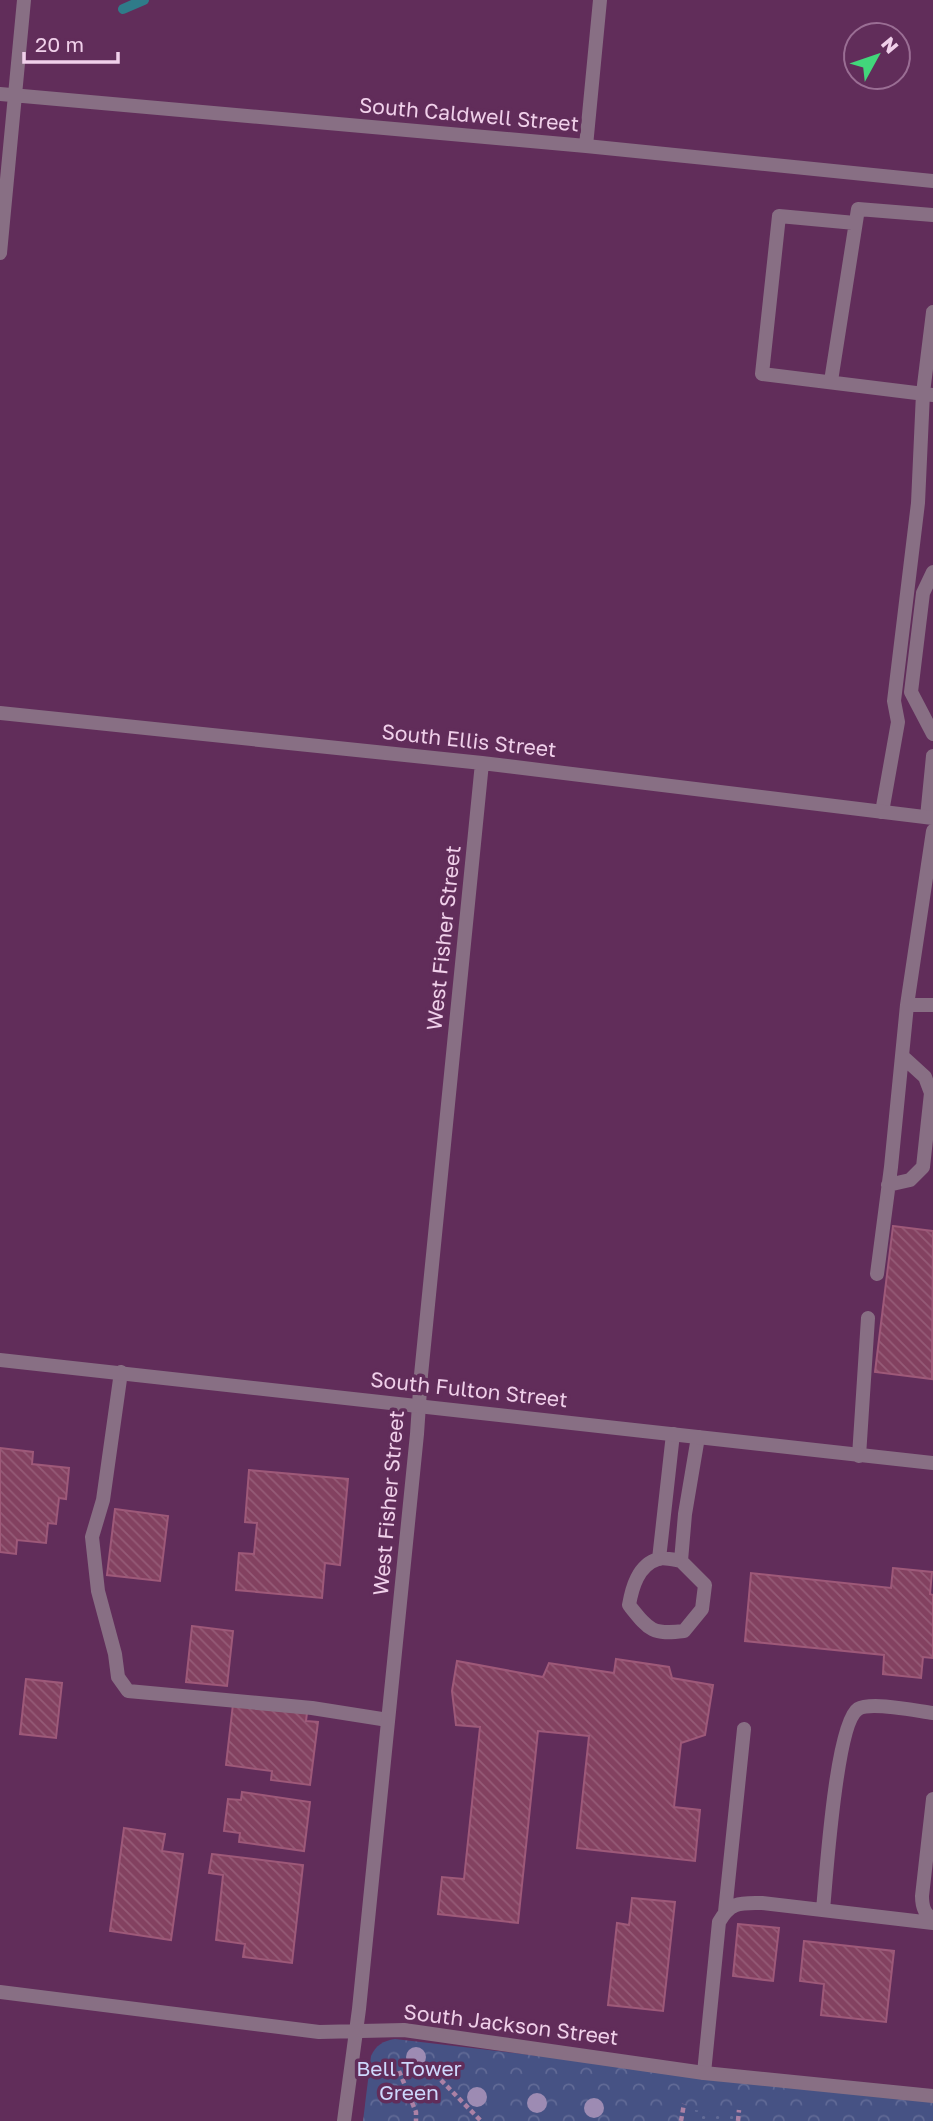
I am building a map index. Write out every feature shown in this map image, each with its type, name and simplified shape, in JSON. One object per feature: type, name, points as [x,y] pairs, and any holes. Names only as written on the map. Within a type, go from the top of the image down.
[{"type":"street","points":[[0,253],[7,94],[24,0]]},
{"type":"street","points":[[586,146],[600,0]]},
{"type":"street","name":"South Caldwell Street","points":[[7,94],[586,146],[933,181]]},
{"type":"street","points":[[831,381],[858,209],[933,215]]},
{"type":"street","points":[[855,223],[779,216],[762,374],[928,394]]},
{"type":"street","points":[[882,812],[898,722],[894,701],[918,503],[933,312]]},
{"type":"street","points":[[918,503],[933,498]]},
{"type":"street","points":[[933,572],[923,593],[911,692],[933,734]]},
{"type":"street","name":"South Ellis Street","points":[[0,713],[482,763],[882,812],[931,822]]},
{"type":"street","points":[[877,1273],[931,822],[933,757]]},
{"type":"street","name":"West Fisher Street","points":[[344,2121],[356,2032],[388,1720],[482,763]]},
{"type":"street","points":[[907,1005],[933,1005]]},
{"type":"street","points":[[888,1185],[911,1180],[923,1167],[931,1093],[925,1077],[902,1056]]},
{"type":"street","points":[[859,1455],[868,1318]]},
{"type":"street","name":"South Fulton Street","points":[[0,1360],[933,1463]]},
{"type":"street","points":[[121,1373],[103,1500],[92,1537],[98,1591],[116,1654],[118,1677],[123,1684],[128,1690],[312,1707],[388,1720]]},
{"type":"street","points":[[659,1559],[673,1434]]},
{"type":"street","points":[[681,1561],[685,1514],[698,1437]]},
{"type":"street","points":[[659,1559],[681,1561],[705,1585],[702,1609],[684,1631],[662,1634],[643,1623],[629,1605],[633,1584],[643,1569],[659,1559]]},
{"type":"street","points":[[823,1910],[841,1750],[849,1721],[857,1709],[870,1706],[933,1713]]},
{"type":"street","points":[[725,1912],[744,1729]]},
{"type":"street","points":[[933,1799],[922,1906],[933,1921]]},
{"type":"street","points":[[704,2073],[719,1922],[725,1912],[737,1903],[762,1903],[933,1921]]},
{"type":"street","name":"South Jackson Street","points":[[0,1992],[319,2032],[404,2030],[704,2073],[933,2096]]},
{"type":"path","points":[[399,2071],[416,2112],[416,2121]]},
{"type":"path","points":[[435,2074],[481,2121]]},
{"type":"path","points":[[681,2121],[684,2104]]},
{"type":"path","points":[[738,2121],[739,2110]]},
{"type":"green space","name":"Bell Tower Green","points":[[395,2039],[933,2102],[933,2121],[363,2121],[371,2056],[380,2044]]},
{"type":"green space","points":[[695,2110],[734,2115],[733,2121],[694,2121]]},
{"type":"building","points":[[893,1226],[933,1231],[932,1379],[875,1372]]},
{"type":"building","points":[[0,1448],[33,1452],[32,1464],[69,1468],[66,1499],[59,1498],[56,1524],[48,1523],[46,1543],[17,1540],[16,1554],[0,1552]]},
{"type":"building","points":[[249,1470],[348,1479],[340,1565],[325,1563],[322,1598],[236,1590],[239,1553],[254,1554],[257,1523],[245,1522]]},
{"type":"building","points":[[115,1509],[168,1516],[160,1581],[107,1575]]},
{"type":"building","points":[[893,1568],[932,1572],[930,1594],[933,1595],[933,1658],[923,1657],[921,1678],[883,1674],[884,1655],[745,1641],[751,1573],[891,1588]]},
{"type":"building","points":[[192,1626],[233,1631],[227,1686],[186,1682]]},
{"type":"building","points":[[616,1659],[669,1667],[672,1678],[713,1685],[705,1735],[681,1743],[674,1807],[700,1810],[695,1861],[577,1848],[589,1736],[538,1731],[518,1923],[438,1914],[442,1877],[464,1879],[480,1727],[456,1725],[452,1691],[457,1661],[543,1677],[549,1663],[614,1673]]},
{"type":"building","points":[[26,1679],[62,1683],[56,1738],[20,1734]]},
{"type":"building","points":[[233,1704],[307,1713],[306,1721],[318,1722],[310,1785],[271,1780],[272,1771],[226,1765]]},
{"type":"building","points":[[242,1792],[310,1802],[304,1851],[239,1842],[240,1833],[224,1831],[228,1799],[241,1800]]},
{"type":"building","points":[[124,1828],[165,1834],[162,1851],[183,1854],[171,1940],[110,1931]]},
{"type":"building","points":[[212,1854],[303,1865],[292,1963],[243,1957],[245,1944],[216,1940],[223,1875],[209,1873]]},
{"type":"building","points":[[632,1898],[675,1902],[663,2011],[608,2005],[617,1923],[629,1925]]},
{"type":"building","points":[[738,1924],[779,1928],[773,1981],[733,1976]]},
{"type":"building","points":[[804,1941],[894,1951],[886,2022],[821,2015],[824,1984],[800,1981]]},
{"type":"waterway","points":[[123,9],[144,0]]}]
